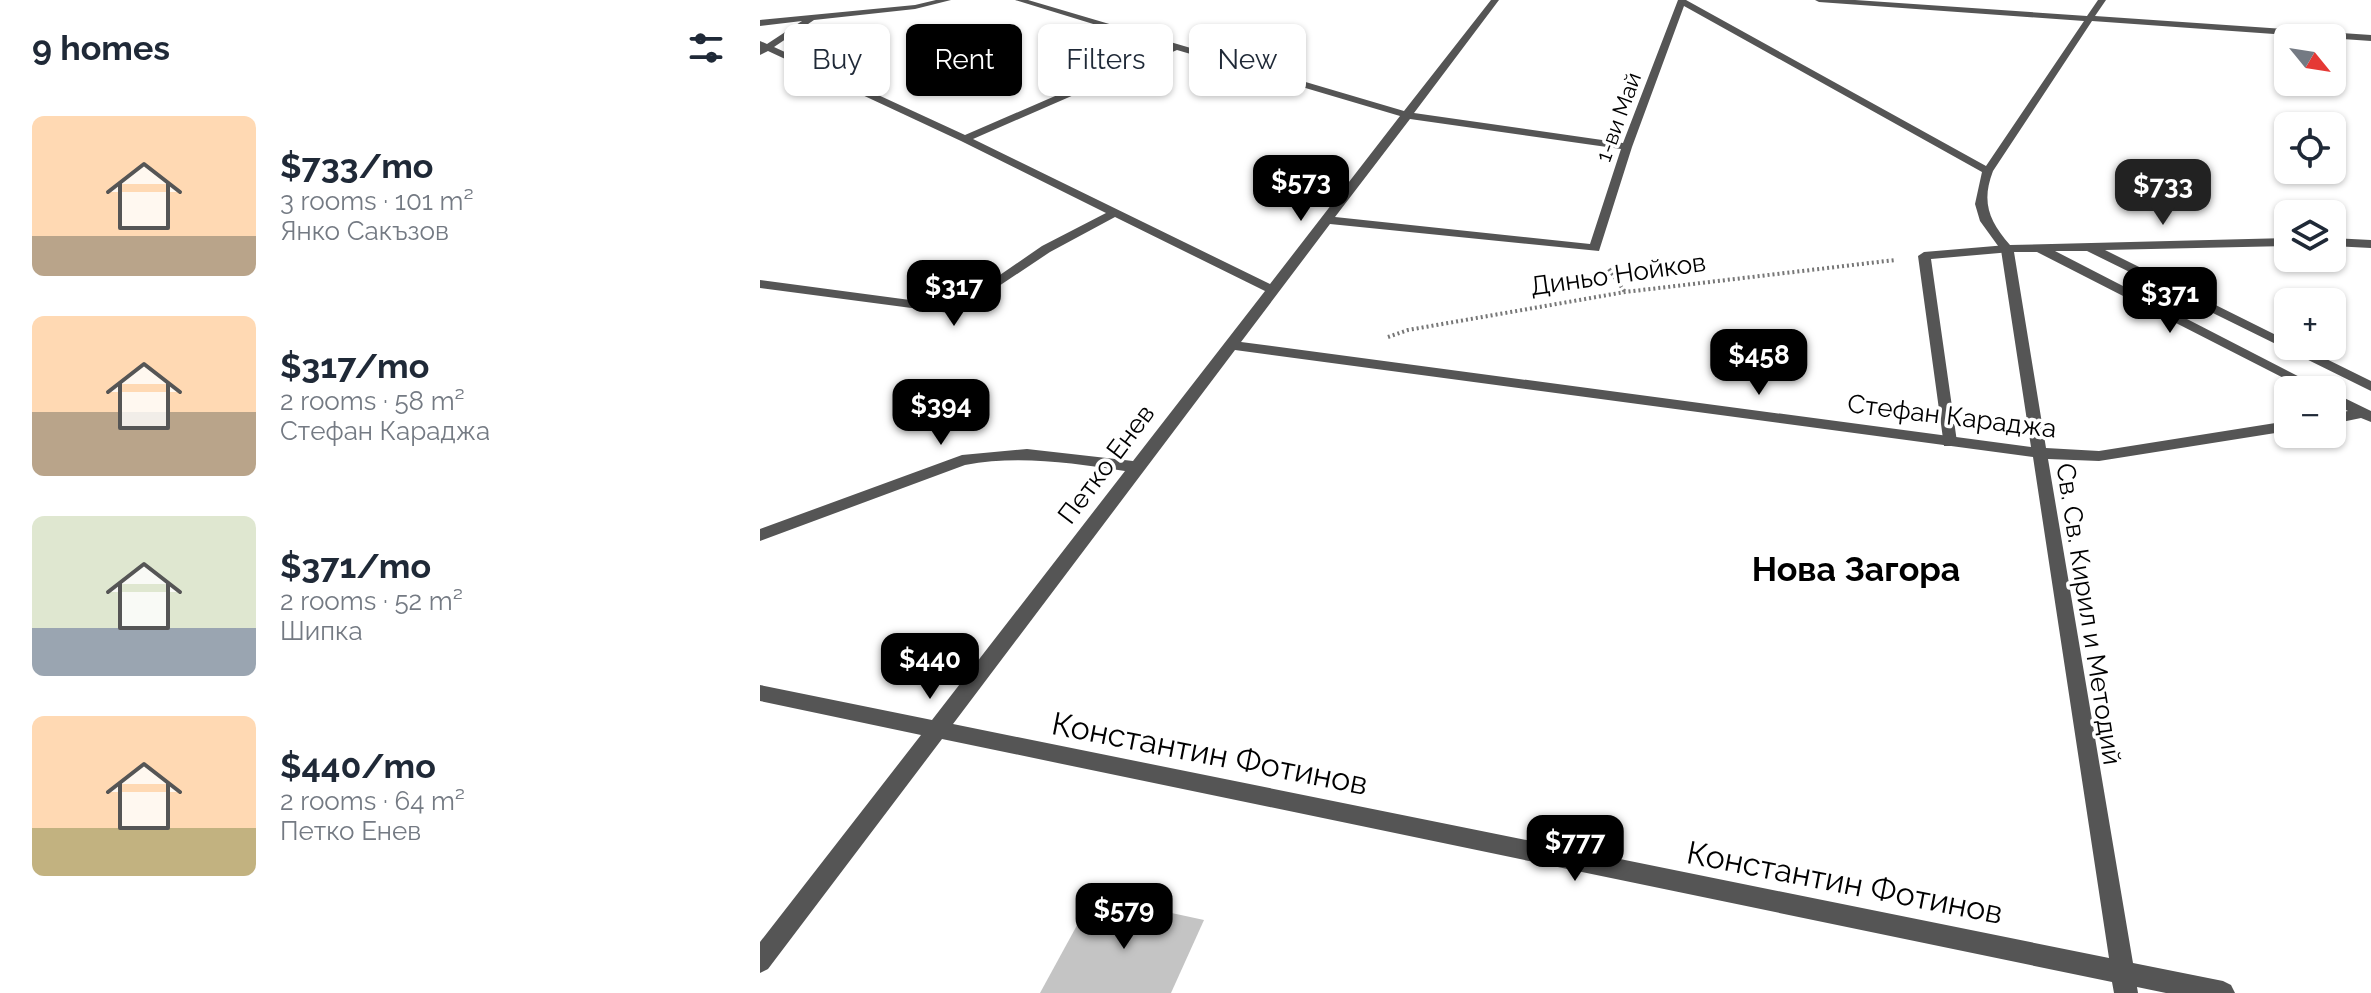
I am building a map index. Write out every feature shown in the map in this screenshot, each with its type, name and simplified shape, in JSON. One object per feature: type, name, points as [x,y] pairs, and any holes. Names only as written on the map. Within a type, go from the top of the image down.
[{"type":"street","points":[[760,23],[915,7],[947,0]]},
{"type":"street","points":[[1019,0],[1406,115],[1627,147]]},
{"type":"street","name":"Петко Енев","points":[[760,961],[1495,0]]},
{"type":"street","points":[[1819,0],[2371,38]]},
{"type":"street","name":"Св. Св. Кирил и Методий","points":[[2102,0],[1988,171],[1980,187],[1980,207],[1988,228],[2007,249],[2124,982]]},
{"type":"street","points":[[1682,1],[1988,171]]},
{"type":"street","name":"1-ви Май","points":[[1326,220],[1595,248],[1627,147],[1682,1]]},
{"type":"street","points":[[762,48],[815,17]]},
{"type":"street","points":[[965,139],[1178,46]]},
{"type":"street","points":[[762,48],[965,139],[1272,290]]},
{"type":"street","points":[[760,284],[957,310],[1046,249],[1116,212]]},
{"type":"street","points":[[2354,241],[2371,230]]},
{"type":"street","points":[[2346,241],[2371,244]]},
{"type":"street","points":[[1949,442],[1924,256],[2007,249],[2274,242]]},
{"type":"street","points":[[2086,246],[2274,339]]},
{"type":"street","points":[[2039,248],[2290,376]]},
{"type":"street","name":"Стефан Караджа","points":[[1230,345],[2039,453],[2099,456],[2274,428]]},
{"type":"street","points":[[2316,360],[2371,387]]},
{"type":"street","points":[[2346,404],[2367,415]]},
{"type":"street","points":[[2346,417],[2367,415]]},
{"type":"street","points":[[760,535],[962,460],[995,453],[1036,454],[1135,467]]},
{"type":"street","name":"Константин Фотинов","points":[[760,693],[2124,982],[2223,993]]},
{"type":"path","name":"Диньо Нойков","points":[[1380,339],[1408,330],[1625,292],[1924,256]]},
{"type":"building","points":[[1093,896],[1204,920],[1171,993],[1040,993]]},
{"type":"district","name":"Нова Загора","points":[[1856,569]]}]
